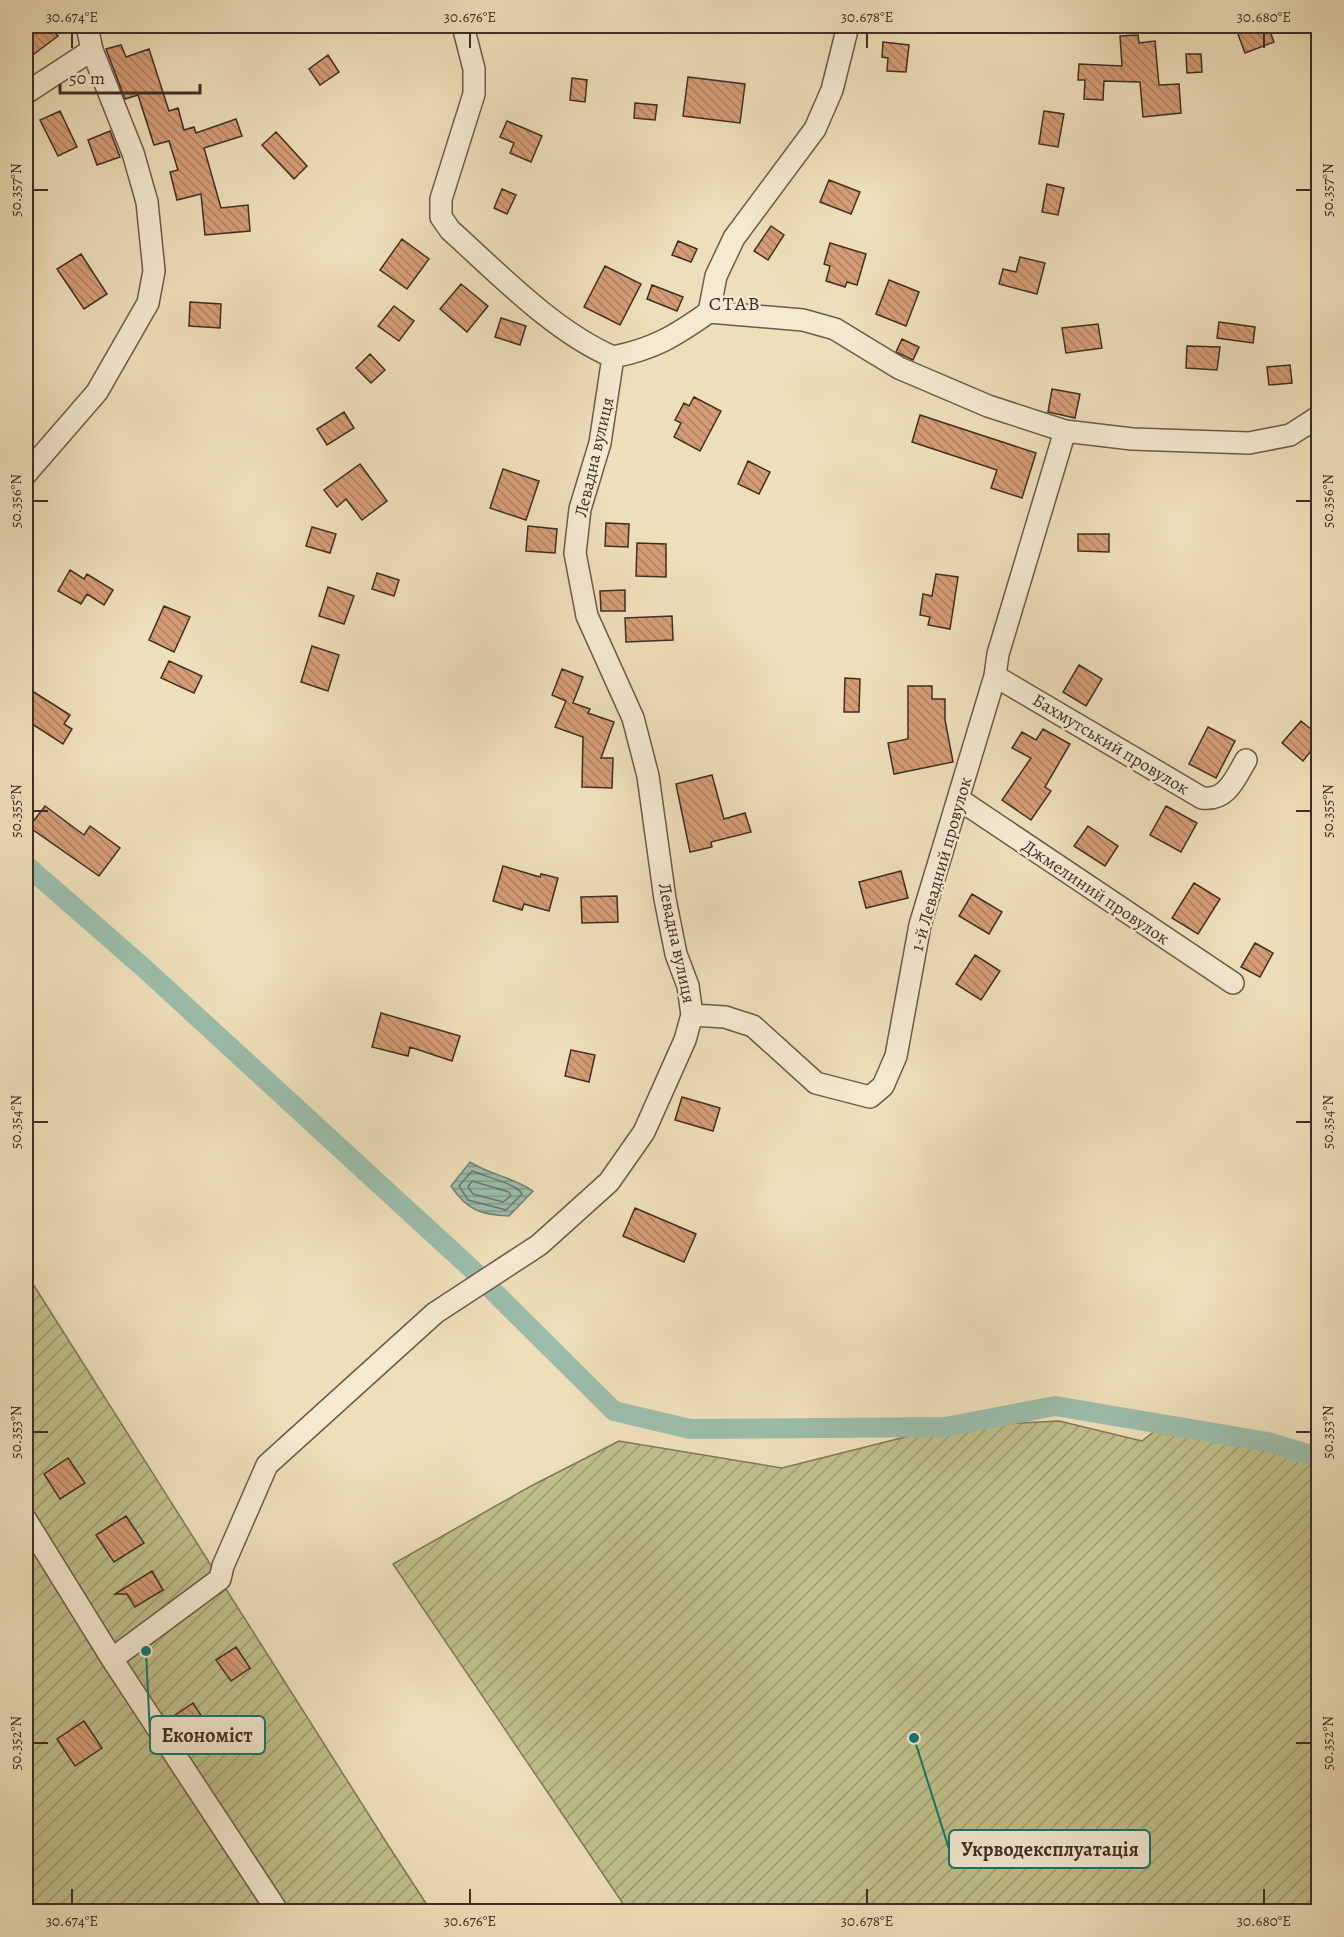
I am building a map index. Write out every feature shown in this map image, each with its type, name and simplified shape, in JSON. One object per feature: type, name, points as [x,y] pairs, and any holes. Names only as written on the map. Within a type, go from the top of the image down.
[{"type":"street","points":[[26,474],[97,392],[148,303],[154,271],[147,202],[133,153],[92,50],[87,26]]},
{"type":"street","points":[[463,26],[474,69],[474,94],[441,199],[441,218],[450,231],[564,328],[594,348],[613,357],[641,352],[671,339],[708,312],[803,320],[835,329],[899,368],[988,406],[1065,431],[1132,439],[1249,444],[1290,435],[1318,417]]},
{"type":"street","points":[[708,312],[716,276],[734,238],[815,129],[832,90],[848,26]]},
{"type":"street","points":[[26,93],[92,50]]},
{"type":"street","name":"Левадна вулиця","points":[[112,1659],[220,1579],[267,1465],[435,1313],[540,1245],[609,1182],[644,1132],[685,1040],[692,1015],[688,986],[676,954],[665,899],[648,776],[633,718],[587,616],[575,553],[580,509],[600,444],[613,357]]},
{"type":"street","name":"1-й Левадний провулок","points":[[692,1015],[725,1017],[753,1026],[816,1083],[870,1097],[883,1086],[896,1056],[920,925],[960,800],[995,676],[998,654],[1065,431]]},
{"type":"street","name":"Бахмутський провулок","points":[[995,676],[1202,798],[1215,800],[1226,792],[1246,760]]},
{"type":"street","name":"Джмелиний провулок","points":[[960,800],[1233,983]]},
{"type":"street","points":[[26,1520],[112,1659],[278,1911]]},
{"type":"green space","points":[[26,1273],[388,1845],[431,1911],[26,1911]]},
{"type":"green space","points":[[1059,1421],[1142,1441],[1161,1426],[1268,1442],[1318,1457],[1318,1911],[628,1911],[393,1564],[531,1486],[619,1441],[782,1468],[945,1427]]},
{"type":"water","points":[[470,1162],[518,1182],[533,1191],[509,1216],[490,1214],[475,1209],[462,1200],[451,1186]]},
{"type":"building","points":[[26,26],[49,26],[58,36],[26,60]]},
{"type":"building","points":[[1235,26],[1268,26],[1274,42],[1245,53]]},
{"type":"building","points":[[1138,35],[1139,43],[1155,41],[1159,85],[1179,84],[1181,113],[1143,117],[1140,82],[1104,81],[1103,100],[1084,99],[1085,80],[1078,80],[1079,64],[1122,66],[1120,36]]},
{"type":"building","points":[[883,42],[909,45],[906,72],[887,71],[888,58],[882,57]]},
{"type":"building","points":[[121,45],[126,57],[149,49],[169,111],[178,108],[184,130],[194,127],[196,133],[236,119],[242,136],[204,148],[221,208],[248,205],[250,231],[205,235],[201,194],[177,200],[170,172],[178,170],[169,141],[154,145],[138,95],[125,99],[106,49]]},
{"type":"building","points":[[1186,54],[1201,54],[1202,72],[1187,73]]},
{"type":"building","points":[[328,55],[339,72],[320,85],[309,69]]},
{"type":"building","points":[[688,77],[745,84],[740,123],[683,116]]},
{"type":"building","points":[[572,78],[587,80],[585,102],[570,100]]},
{"type":"building","points":[[635,103],[657,105],[655,120],[634,118]]},
{"type":"building","points":[[60,111],[77,147],[58,156],[40,120]]},
{"type":"building","points":[[1044,111],[1064,114],[1058,147],[1039,144]]},
{"type":"building","points":[[507,121],[542,136],[531,162],[510,153],[514,143],[500,137]]},
{"type":"building","points":[[110,131],[120,157],[97,165],[88,140]]},
{"type":"building","points":[[276,132],[307,166],[294,179],[262,145]]},
{"type":"building","points":[[829,180],[860,192],[851,214],[820,202]]},
{"type":"building","points":[[1047,184],[1064,188],[1058,215],[1042,212]]},
{"type":"building","points":[[502,189],[516,195],[507,214],[494,208]]},
{"type":"building","points":[[771,226],[784,235],[768,260],[754,251]]},
{"type":"building","points":[[402,239],[429,259],[407,289],[380,270]]},
{"type":"building","points":[[678,241],[697,249],[691,262],[672,255]]},
{"type":"building","points":[[830,243],[866,254],[857,285],[847,282],[845,287],[826,281],[830,266],[824,264]]},
{"type":"building","points":[[81,254],[107,294],[84,309],[57,269]]},
{"type":"building","points":[[1020,257],[1045,263],[1037,294],[999,284],[1003,269],[1016,272]]},
{"type":"building","points":[[605,266],[641,284],[620,325],[584,307]]},
{"type":"building","points":[[889,280],[919,292],[906,326],[876,314]]},
{"type":"building","points":[[461,284],[488,306],[467,332],[440,309]]},
{"type":"building","points":[[652,285],[683,297],[677,311],[647,299]]},
{"type":"building","points":[[190,302],[221,304],[220,328],[189,326]]},
{"type":"building","points":[[394,306],[414,321],[399,341],[378,326]]},
{"type":"building","points":[[501,318],[526,326],[520,345],[495,337]]},
{"type":"building","points":[[1219,322],[1255,327],[1253,343],[1217,338]]},
{"type":"building","points":[[1098,324],[1102,348],[1066,353],[1062,328]]},
{"type":"building","points":[[902,339],[919,347],[913,360],[896,352]]},
{"type":"building","points":[[1187,346],[1220,347],[1217,370],[1186,368]]},
{"type":"building","points":[[370,354],[385,370],[371,383],[356,368]]},
{"type":"building","points":[[1290,365],[1292,383],[1269,385],[1267,367]]},
{"type":"building","points":[[1052,389],[1080,394],[1075,418],[1048,412]]},
{"type":"building","points":[[694,397],[721,411],[700,451],[674,437],[681,423],[675,420],[684,403],[689,406]]},
{"type":"building","points":[[344,412],[354,428],[327,445],[317,429]]},
{"type":"building","points":[[920,415],[1036,453],[1022,498],[991,488],[997,470],[912,442]]},
{"type":"building","points":[[748,461],[770,472],[759,494],[738,484]]},
{"type":"building","points":[[360,464],[387,501],[362,520],[346,499],[337,507],[324,490]]},
{"type":"building","points":[[503,469],[539,481],[526,520],[490,508]]},
{"type":"building","points":[[606,523],[629,524],[628,547],[605,546]]},
{"type":"building","points":[[528,526],[557,529],[555,553],[526,551]]},
{"type":"building","points":[[312,527],[336,534],[330,553],[306,546]]},
{"type":"building","points":[[1078,534],[1109,534],[1109,552],[1078,551]]},
{"type":"building","points":[[637,543],[666,544],[666,577],[636,576]]},
{"type":"building","points":[[70,570],[84,579],[87,574],[113,590],[104,605],[87,594],[81,604],[58,591]]},
{"type":"building","points":[[377,573],[399,580],[394,596],[372,589]]},
{"type":"building","points":[[936,574],[958,577],[950,629],[928,625],[930,617],[920,615],[923,594],[932,596]]},
{"type":"building","points":[[328,587],[354,596],[344,624],[319,616]]},
{"type":"building","points":[[625,590],[625,611],[601,611],[600,591]]},
{"type":"building","points":[[164,606],[190,617],[174,652],[149,640]]},
{"type":"building","points":[[672,616],[673,640],[626,642],[625,618]]},
{"type":"building","points":[[312,646],[339,655],[328,691],[301,682]]},
{"type":"building","points":[[169,661],[202,676],[194,693],[161,678]]},
{"type":"building","points":[[1079,665],[1102,679],[1086,706],[1063,692]]},
{"type":"building","points":[[562,669],[583,677],[573,703],[590,709],[588,713],[614,722],[601,758],[613,758],[612,788],[582,787],[583,737],[555,727],[566,701],[552,695]]},
{"type":"building","points":[[845,678],[860,679],[859,712],[844,712]]},
{"type":"building","points":[[908,686],[932,686],[932,699],[945,699],[945,720],[953,762],[894,774],[888,743],[908,739]]},
{"type":"building","points":[[26,687],[70,715],[64,724],[72,729],[63,744],[26,720]]},
{"type":"building","points":[[1301,721],[1318,735],[1318,742],[1303,761],[1282,743]]},
{"type":"building","points":[[1208,727],[1235,741],[1216,778],[1189,764]]},
{"type":"building","points":[[1043,729],[1070,744],[1045,787],[1051,791],[1031,820],[1002,800],[1031,758],[1012,748],[1022,732],[1036,740]]},
{"type":"building","points":[[712,775],[724,819],[745,813],[751,832],[711,842],[712,847],[690,852],[676,784]]},
{"type":"building","points":[[45,806],[84,835],[90,826],[120,848],[99,876],[29,827]]},
{"type":"building","points":[[1166,806],[1197,823],[1181,852],[1150,835]]},
{"type":"building","points":[[1088,826],[1118,846],[1105,866],[1074,846]]},
{"type":"building","points":[[503,866],[540,877],[541,874],[558,878],[549,911],[524,904],[522,910],[493,901]]},
{"type":"building","points":[[901,871],[908,898],[866,908],[859,882]]},
{"type":"building","points":[[1194,883],[1220,899],[1198,934],[1172,918]]},
{"type":"building","points":[[972,894],[1002,912],[989,934],[959,916]]},
{"type":"building","points":[[617,896],[618,922],[582,923],[581,897]]},
{"type":"building","points":[[1255,943],[1273,953],[1260,977],[1241,967]]},
{"type":"building","points":[[975,955],[1000,971],[981,1000],[956,984]]},
{"type":"building","points":[[381,1013],[460,1036],[452,1061],[410,1047],[408,1056],[372,1047]]},
{"type":"building","points":[[571,1050],[595,1055],[589,1082],[565,1076]]},
{"type":"building","points":[[682,1097],[720,1108],[713,1131],[675,1120]]},
{"type":"building","points":[[635,1208],[696,1234],[684,1262],[623,1236]]},
{"type":"building","points":[[68,1458],[85,1483],[60,1499],[44,1474]]},
{"type":"building","points":[[126,1516],[144,1543],[114,1562],[96,1535]]},
{"type":"building","points":[[152,1571],[163,1590],[135,1607],[127,1594],[115,1594]]},
{"type":"building","points":[[236,1647],[250,1668],[231,1681],[216,1660]]},
{"type":"building","points":[[193,1703],[206,1723],[187,1736],[174,1716]]},
{"type":"building","points":[[84,1721],[102,1748],[75,1766],[57,1739]]},
{"type":"waterway","points":[[26,865],[145,969],[475,1272]]},
{"type":"waterway","points":[[488,1286],[614,1411],[690,1429],[945,1427],[1055,1406],[1268,1442],[1318,1457]]},
{"type":"place","name":"Економіст","points":[[146,1651]]},
{"type":"place","name":"Укрводексплуатація","points":[[914,1738]]},
{"type":"district","name":"СТАВ","points":[[735,303]]}]
